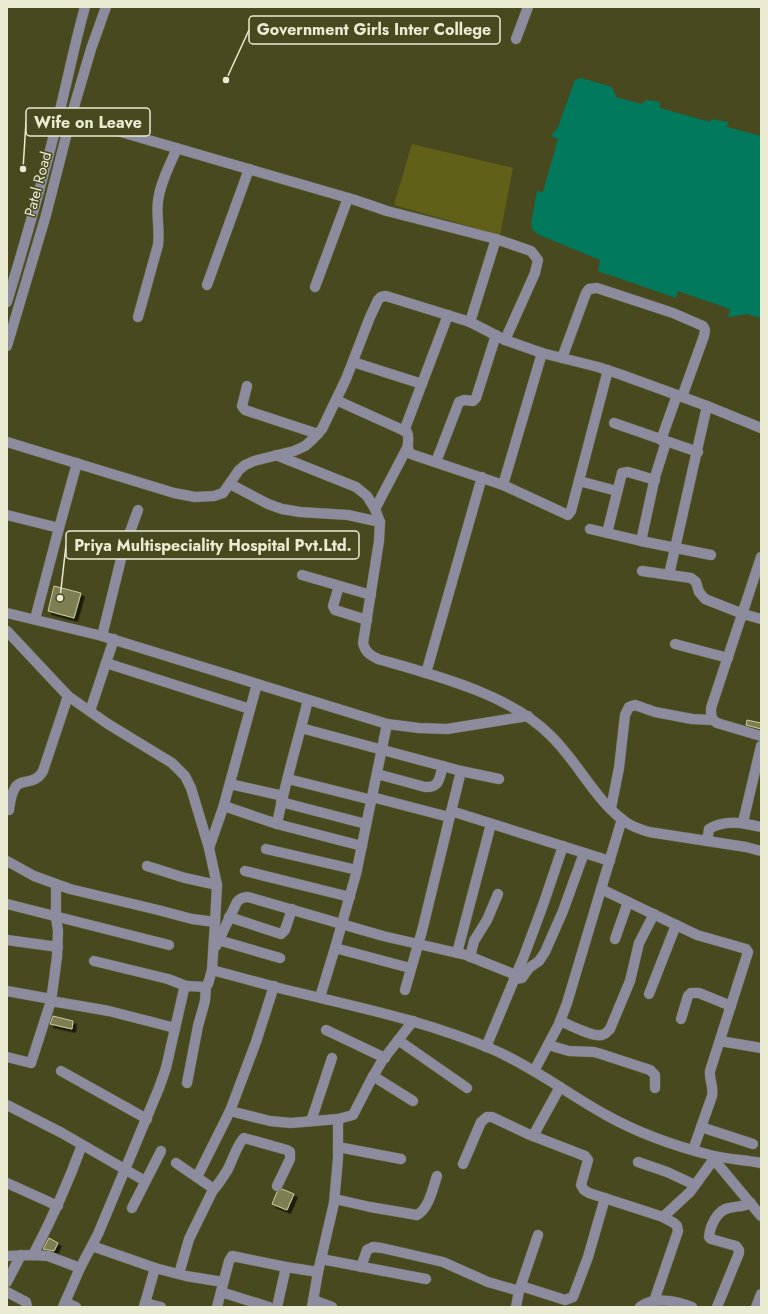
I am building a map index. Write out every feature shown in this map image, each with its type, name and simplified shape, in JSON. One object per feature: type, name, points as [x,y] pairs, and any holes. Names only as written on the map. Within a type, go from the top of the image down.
[{"type":"street","name":"Patel Road","points":[[8,295],[34,212],[85,7]]},
{"type":"street","name":"Patel Road","points":[[7,346],[46,215],[71,117],[91,49],[106,7]]},
{"type":"street","points":[[516,39],[528,7]]},
{"type":"street","points":[[59,114],[348,198],[387,211],[496,239],[531,251],[538,260],[535,273],[501,337],[476,398],[473,401],[461,400],[459,402],[436,462]]},
{"type":"street","points":[[138,317],[160,233],[157,207],[159,193],[177,148]]},
{"type":"street","points":[[207,285],[249,169]]},
{"type":"street","points":[[315,287],[348,198]]},
{"type":"street","points":[[470,322],[496,239]]},
{"type":"street","points":[[562,358],[586,293],[589,289],[597,288],[673,313],[703,326],[705,330],[663,441],[641,541]]},
{"type":"street","points":[[7,442],[174,494],[195,497],[214,496],[223,493],[239,470],[245,465],[254,461],[294,451],[305,446],[318,434],[322,429],[346,379],[370,317],[381,297],[393,298],[470,322],[501,337],[542,353],[608,370],[707,406],[761,428]]},
{"type":"street","points":[[404,431],[448,315]]},
{"type":"street","points":[[503,485],[542,353]]},
{"type":"street","points":[[353,362],[422,384]]},
{"type":"street","points":[[407,448],[411,454],[503,485],[568,515],[572,511],[608,370]]},
{"type":"street","points":[[247,386],[242,406],[245,410],[318,434]]},
{"type":"street","points":[[336,400],[407,432],[409,438],[407,448],[375,509]]},
{"type":"street","points":[[669,575],[698,452],[707,406]]},
{"type":"street","points":[[614,423],[698,452]]},
{"type":"street","points":[[276,455],[356,487],[367,496],[375,509],[380,522],[379,541],[363,643],[365,651],[378,660],[426,673],[489,696],[528,716],[551,736],[601,798],[622,819],[635,827],[649,832],[746,847],[761,851]]},
{"type":"street","points":[[35,619],[77,463]]},
{"type":"street","points":[[607,533],[621,475],[624,472],[655,480]]},
{"type":"street","points":[[426,673],[482,477]]},
{"type":"street","points":[[579,481],[617,491]]},
{"type":"street","points":[[230,484],[268,504],[282,509],[300,512],[348,515],[380,522]]},
{"type":"street","points":[[102,636],[123,552],[138,510]]},
{"type":"street","points":[[7,515],[59,528]]},
{"type":"street","points":[[590,529],[711,555]]},
{"type":"street","points":[[712,720],[711,708],[761,557]]},
{"type":"street","points":[[642,570],[693,579],[696,582],[701,595],[705,599],[743,614],[761,619]]},
{"type":"street","points":[[302,575],[371,594]]},
{"type":"street","points":[[339,586],[333,606],[334,610],[367,620]]},
{"type":"street","points":[[7,613],[114,639],[387,724],[420,728],[447,729],[528,716]]},
{"type":"street","points":[[7,631],[68,696],[108,724],[172,764],[184,776],[191,788],[209,848],[217,885],[212,970],[206,986],[205,1002],[198,1026],[187,1082]]},
{"type":"street","points":[[90,711],[114,639]]},
{"type":"street","points":[[675,644],[728,658]]},
{"type":"street","points":[[106,663],[250,709]]},
{"type":"street","points":[[209,848],[224,806],[257,684]]},
{"type":"street","points":[[8,810],[15,788],[22,783],[38,778],[44,771],[68,696]]},
{"type":"street","points":[[277,824],[282,799],[308,700]]},
{"type":"street","points":[[611,808],[620,761],[625,715],[629,708],[635,706],[655,712],[692,719],[712,720],[717,723],[761,736]]},
{"type":"street","points":[[320,997],[357,870],[387,724]]},
{"type":"street","points":[[301,728],[461,771],[499,779]]},
{"type":"street","points":[[743,822],[761,746]]},
{"type":"street","points":[[377,774],[431,788],[435,787],[443,766]]},
{"type":"street","points":[[405,990],[461,771]]},
{"type":"street","points":[[288,779],[491,824],[610,861]]},
{"type":"street","points":[[230,784],[366,824]]},
{"type":"street","points":[[224,806],[277,824],[362,846]]},
{"type":"street","points":[[534,1071],[560,1021],[567,1003],[622,819]]},
{"type":"street","points":[[707,841],[709,829],[717,824],[743,822],[761,827]]},
{"type":"street","points":[[457,953],[491,824]]},
{"type":"street","points":[[486,1047],[543,905],[563,846]]},
{"type":"street","points":[[266,849],[357,870]]},
{"type":"street","points":[[213,951],[237,902],[243,897],[248,897],[383,936],[457,953],[470,957],[520,979],[529,968],[542,957],[563,911],[584,853]]},
{"type":"street","points":[[7,861],[34,876],[56,885],[192,919],[215,922]]},
{"type":"street","points":[[147,866],[185,878],[217,885]]},
{"type":"street","points":[[245,870],[350,897]]},
{"type":"street","points":[[7,1057],[31,1063],[51,1000],[58,947],[56,885]]},
{"type":"street","points":[[601,889],[697,935],[747,950],[748,955],[710,1071],[710,1079],[713,1088],[712,1096],[693,1150]]},
{"type":"street","points":[[470,957],[474,941],[487,920],[498,894]]},
{"type":"street","points":[[615,939],[628,902]]},
{"type":"street","points":[[7,904],[169,945]]},
{"type":"street","points":[[229,917],[281,934],[285,930],[292,909]]},
{"type":"street","points":[[560,1021],[594,1034],[601,1035],[610,1029],[630,981],[639,943],[654,914]]},
{"type":"street","points":[[649,994],[676,925]]},
{"type":"street","points":[[7,940],[58,947]]},
{"type":"street","points":[[218,940],[280,958]]},
{"type":"street","points":[[335,948],[410,968]]},
{"type":"street","points":[[94,961],[168,978],[186,986],[202,988],[206,986]]},
{"type":"street","points":[[212,970],[371,1009],[459,1036],[518,1062],[607,1116],[648,1135],[712,1157],[761,1163]]},
{"type":"street","points":[[76,1307],[64,1305],[80,1268],[98,1234],[147,1119],[166,1068],[184,989],[186,986]]},
{"type":"street","points":[[197,1177],[230,1111],[256,1042],[274,986]]},
{"type":"street","points":[[7,991],[109,1011],[175,1028]]},
{"type":"street","points":[[681,1019],[690,993],[699,993],[731,1006]]},
{"type":"street","points":[[230,1111],[270,1121],[291,1123],[338,1119],[353,1115],[373,1076],[413,1021]]},
{"type":"street","points":[[326,1030],[385,1058]]},
{"type":"street","points":[[398,1040],[458,1080],[467,1088]]},
{"type":"street","points":[[720,1041],[761,1048]]},
{"type":"street","points":[[548,1044],[569,1051],[594,1052],[650,1070],[655,1075],[655,1088]]},
{"type":"street","points":[[311,1122],[332,1058]]},
{"type":"street","points":[[61,1071],[147,1119]]},
{"type":"street","points":[[373,1076],[413,1101]]},
{"type":"street","points":[[533,1136],[560,1087]]},
{"type":"street","points":[[7,1105],[145,1181]]},
{"type":"street","points":[[463,1164],[481,1122],[487,1117],[492,1117],[533,1136],[585,1156],[588,1160],[582,1182],[582,1188],[589,1193],[624,1206],[663,1217],[677,1226],[678,1231],[654,1301]]},
{"type":"street","points":[[332,1307],[313,1304],[318,1272],[335,1199],[338,1119]]},
{"type":"street","points":[[701,1127],[753,1144]]},
{"type":"street","points":[[179,1274],[189,1239],[213,1190],[220,1182],[234,1158],[240,1142],[244,1138],[290,1152],[290,1159],[277,1186]]},
{"type":"street","points":[[33,1255],[58,1206],[70,1179],[82,1145]]},
{"type":"street","points":[[338,1147],[401,1159]]},
{"type":"street","points":[[132,1208],[161,1150]]},
{"type":"street","points":[[663,1217],[690,1192],[712,1157]]},
{"type":"street","points":[[712,1157],[761,1216]]},
{"type":"street","points":[[176,1162],[213,1190]]},
{"type":"street","points":[[638,1162],[667,1172],[695,1185]]},
{"type":"street","points":[[335,1199],[370,1207],[417,1214],[423,1211],[437,1176]]},
{"type":"street","points":[[7,1183],[58,1206]]},
{"type":"street","points":[[361,1267],[367,1250],[373,1247],[382,1248],[443,1262],[488,1282],[566,1300],[574,1297],[588,1257],[605,1198]]},
{"type":"street","points":[[717,1307],[739,1250],[736,1246],[709,1238],[710,1231],[717,1216],[722,1211],[751,1203]]},
{"type":"street","points":[[516,1307],[520,1289],[538,1235]]},
{"type":"street","points":[[92,1246],[155,1268],[222,1287],[269,1307]]},
{"type":"street","points":[[7,1282],[21,1255]]},
{"type":"street","points":[[7,1256],[48,1256],[80,1268]]},
{"type":"street","points":[[217,1307],[229,1261],[232,1256],[318,1272]]},
{"type":"street","points":[[321,1259],[426,1279]]},
{"type":"street","points":[[277,1307],[286,1267]]},
{"type":"street","points":[[155,1268],[145,1305],[161,1307]]},
{"type":"street","points":[[7,1292],[26,1302],[26,1307]]},
{"type":"street","points":[[756,1307],[761,1294]]},
{"type":"street","points":[[640,1307],[654,1301],[670,1302],[692,1307]]},
{"type":"shaded area","points":[[581,78],[612,87],[616,97],[641,104],[647,100],[660,102],[660,108],[710,122],[712,119],[728,122],[727,127],[761,136],[761,318],[747,314],[728,317],[730,309],[678,291],[676,298],[598,271],[600,260],[537,234],[533,230],[531,224],[537,191],[543,192],[558,139],[551,136],[558,127],[575,80]]},
{"type":"shaded area","points":[[412,144],[513,168],[500,235],[394,205]]},
{"type":"building","points":[[54,586],[81,593],[74,618],[48,611]]},
{"type":"building","points":[[747,720],[761,723],[761,729],[746,725]]},
{"type":"building","points":[[53,1016],[73,1021],[72,1029],[50,1024]]},
{"type":"building","points":[[282,1189],[294,1194],[287,1210],[272,1204],[277,1192]]},
{"type":"building","points":[[49,1238],[58,1243],[54,1251],[43,1249]]},
{"type":"place","name":"Government Girls Inter College","points":[[226,80]]},
{"type":"place","name":"Wife on Leave","points":[[23,169]]},
{"type":"place","name":"Priya Multispeciality Hospital Pvt.Ltd.","points":[[60,598]]}]
